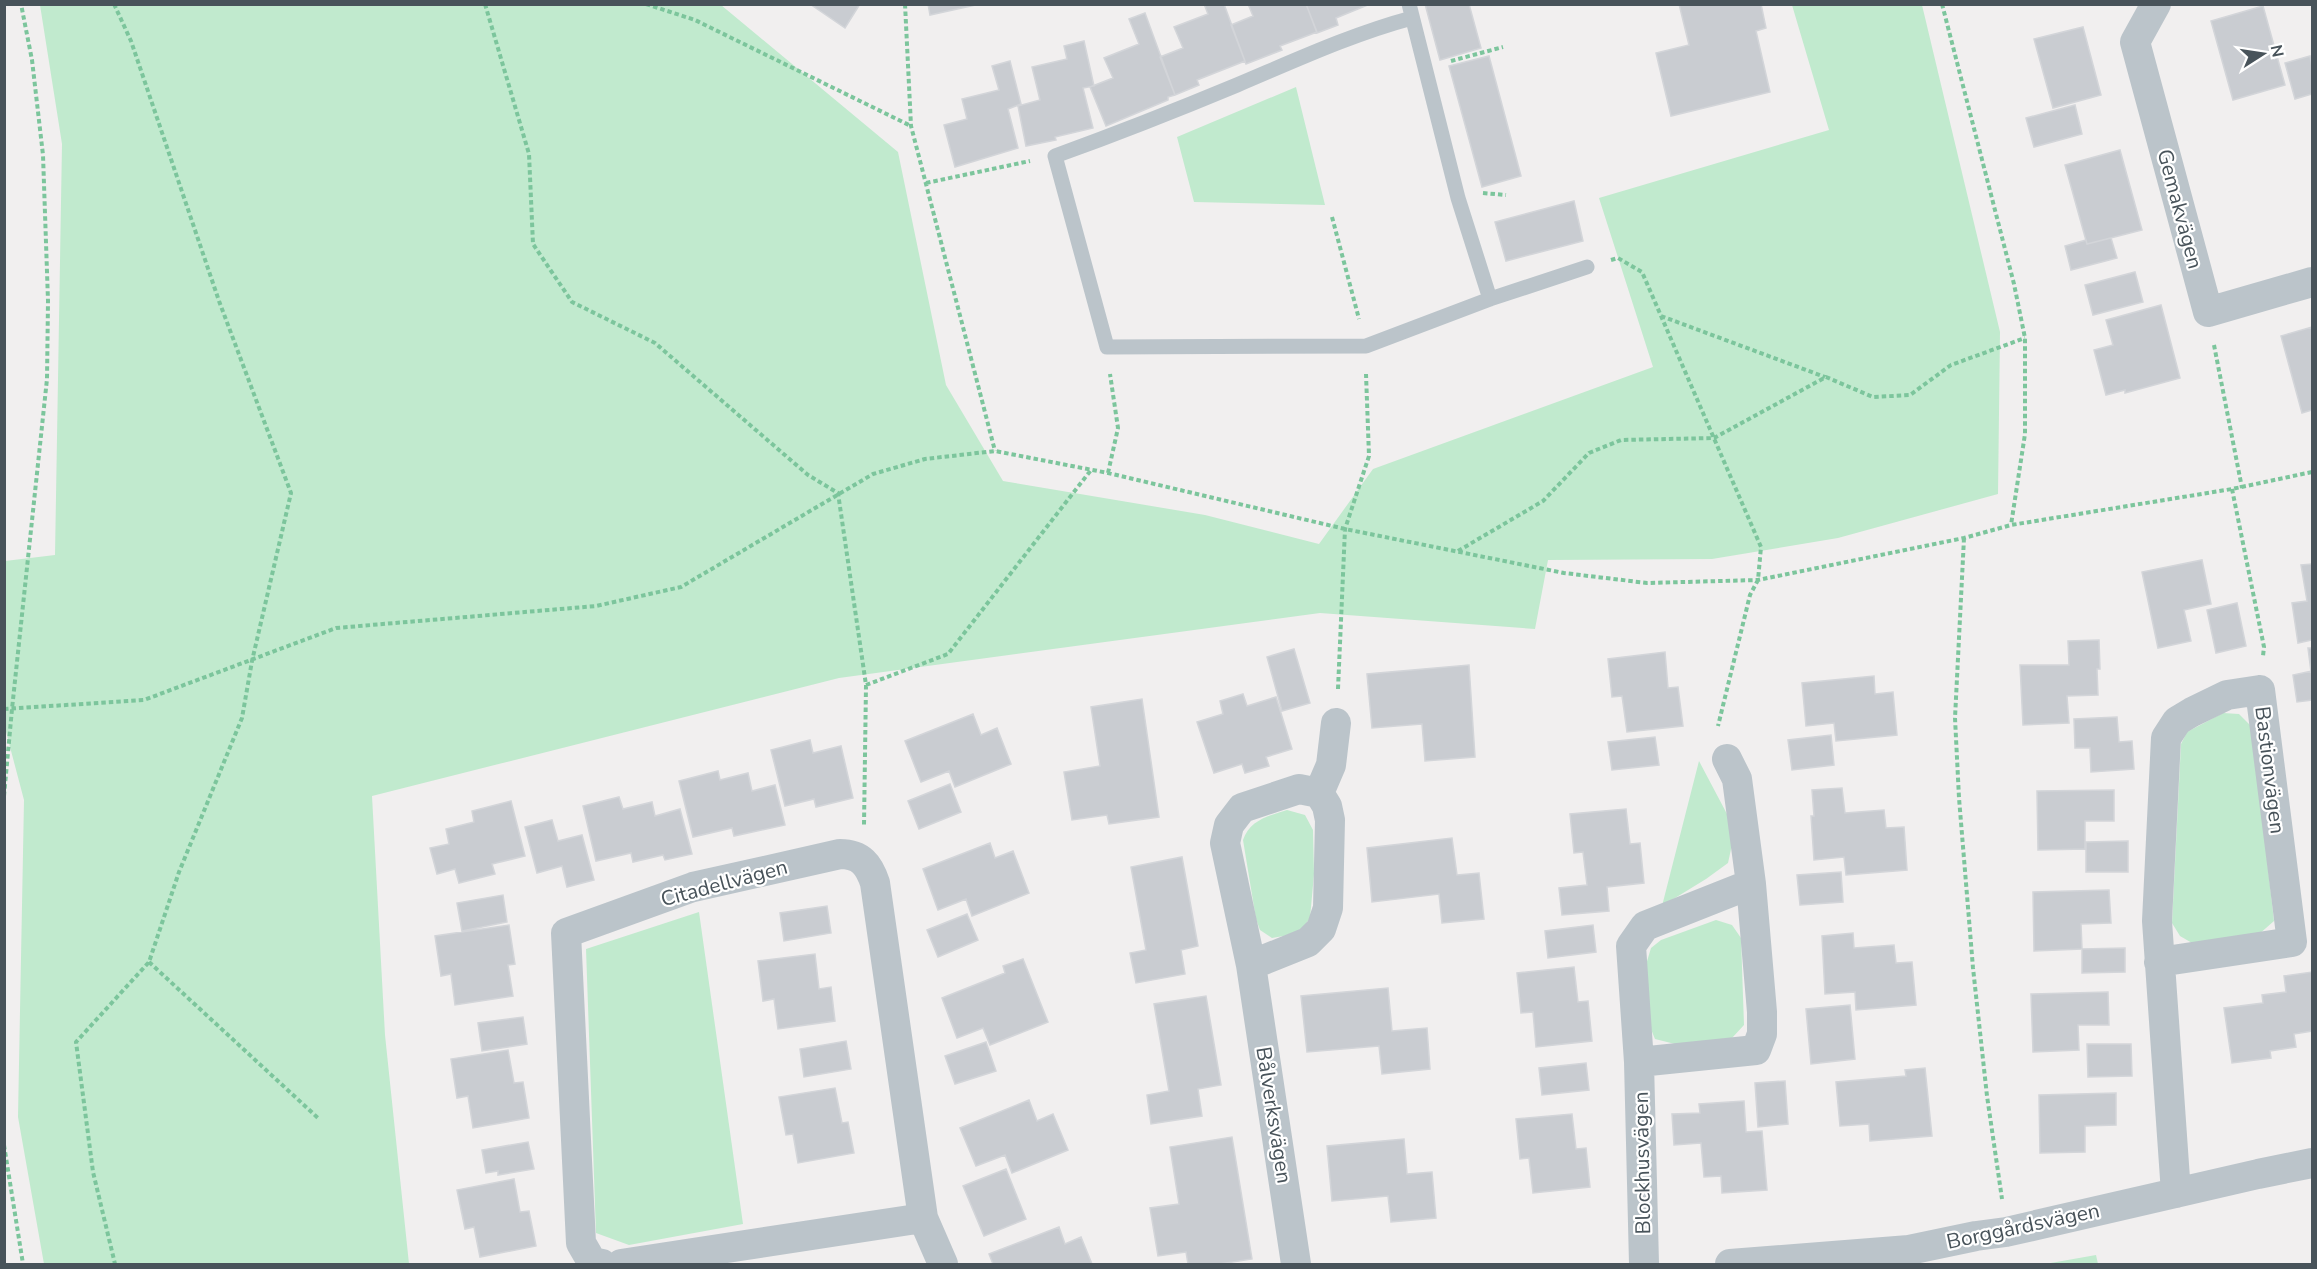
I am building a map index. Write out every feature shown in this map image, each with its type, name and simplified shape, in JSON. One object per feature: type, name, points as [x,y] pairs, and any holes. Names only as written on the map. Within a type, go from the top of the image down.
[{"type":"street","name":"Gemakvägen","points":[[2156,4],[2135,42],[2208,312]]},
{"type":"street","points":[[2208,312],[2313,282]]},
{"type":"street","name":"Bastionvägen","points":[[2159,962],[2292,942],[2260,690],[2227,695],[2192,712],[2176,721],[2166,738],[2157,921],[2159,962],[2176,1193]]},
{"type":"street","points":[[1251,965],[1308,942],[1321,929],[1328,908],[1330,820],[1327,806],[1319,793],[1331,765],[1336,723]]},
{"type":"street","name":"Blockhusvägen","points":[[1640,1062],[1756,1050],[1762,1034],[1751,884],[1737,779],[1727,759]]},
{"type":"street","name":"Bålverksvägen","points":[[1296,1264],[1251,965],[1225,843],[1228,825],[1242,808],[1299,789],[1319,793]]},
{"type":"street","name":"Citadellvägen","points":[[602,1264],[592,1262],[581,1244],[566,933],[693,887],[832,855],[848,854],[862,859]]},
{"type":"street","points":[[862,859],[870,869],[875,883],[923,1218],[943,1264]]},
{"type":"street","name":"Blockhusvägen","points":[[1644,1264],[1640,1062],[1631,946],[1645,926],[1751,884]]},
{"type":"street","name":"Borggårdsvägen","points":[[1730,1264],[1910,1257],[1976,1236],[2006,1232],[2313,1164]]},
{"type":"street","points":[[621,1264],[923,1218]]},
{"type":"lane","points":[[1490,299],[1458,198],[1410,11],[1375,29],[1145,124],[1054,156],[1107,347],[1366,346],[1490,299],[1587,267]]},
{"type":"path","points":[[4,796],[47,379],[48,323],[43,155],[32,60],[21,4]]},
{"type":"path","points":[[114,4],[131,41],[219,302],[291,493],[252,661],[242,718],[179,872],[149,962],[76,1042],[93,1172],[115,1264]]},
{"type":"path","points":[[485,4],[529,154],[533,244],[572,302],[656,343],[808,474],[838,493],[866,685],[862,859]]},
{"type":"path","points":[[646,4],[695,21],[911,126]]},
{"type":"path","points":[[905,4],[911,126],[995,451]]},
{"type":"path","points":[[1942,4],[2014,284],[2025,338],[2025,434],[2011,525]]},
{"type":"path","points":[[1424,68],[1503,47]]},
{"type":"path","points":[[926,183],[1054,156]]},
{"type":"path","points":[[1587,267],[1618,258],[1642,272],[1761,547],[1758,580],[1750,595],[1717,732],[1727,759]]},
{"type":"path","points":[[2208,312],[2242,488]]},
{"type":"path","points":[[1661,316],[1826,377],[1873,397],[1910,395],[1951,365],[2025,338]]},
{"type":"path","points":[[1107,347],[1118,428],[1108,474]]},
{"type":"path","points":[[1457,551],[1543,501],[1589,453],[1621,440],[1714,438],[1826,377]]},
{"type":"path","points":[[4,710],[144,700],[336,628],[596,606],[681,587],[873,474],[925,459],[995,451],[1091,470],[1345,529],[1564,573],[1647,583],[1758,580],[1964,538],[2011,525],[2242,488],[2313,472]]},
{"type":"path","points":[[1336,723],[1345,529],[1369,456]]},
{"type":"path","points":[[866,685],[948,654],[1091,470]]},
{"type":"path","points":[[2232,489],[2264,647],[2260,690]]},
{"type":"path","points":[[1964,538],[1955,718],[1959,798],[1973,968],[1987,1096],[2006,1232]]},
{"type":"path","points":[[149,962],[318,1118]]},
{"type":"path","points":[[4,1145],[23,1264]]},
{"type":"green space","points":[[40,5],[721,5],[898,152],[946,385],[1003,481],[1205,515],[1319,544],[1373,469],[1653,367],[1599,198],[1829,130],[1792,5],[1922,5],[2000,332],[1998,494],[1838,538],[1712,559],[1548,560],[1535,629],[1320,613],[839,678],[372,796],[385,1035],[409,1264],[44,1264],[18,1117],[24,800],[5,728],[5,561],[55,555],[62,144]]},
{"type":"green space","points":[[1296,87],[1325,205],[1194,202],[1177,137]]},
{"type":"green space","points":[[2223,713],[2239,714],[2252,727],[2274,921],[2258,935],[2192,943],[2180,936],[2172,923],[2181,744],[2187,732]]},
{"type":"green space","points":[[1699,761],[1727,814],[1733,840],[1728,863],[1662,906]]},
{"type":"green space","points":[[1287,810],[1305,815],[1313,830],[1314,874],[1310,918],[1302,929],[1289,935],[1272,938],[1260,930],[1256,919],[1243,840],[1255,823]]},
{"type":"green space","points":[[699,912],[743,1224],[629,1245],[596,1233],[586,949]]},
{"type":"green space","points":[[1716,920],[1732,925],[1741,938],[1744,1025],[1732,1038],[1675,1044],[1655,1039],[1648,1022],[1645,968],[1651,948],[1661,940]]},
{"type":"green space","points":[[2096,1255],[2098,1264],[2045,1264]]},
{"type":"building","points":[[810,4],[860,4],[845,28]]},
{"type":"building","points":[[928,4],[980,4],[930,15]]},
{"type":"building","points":[[1204,4],[1224,4],[1245,61],[1197,80],[1199,85],[1175,95],[1160,57],[1183,48],[1174,27],[1208,14]]},
{"type":"building","points":[[1248,4],[1306,4],[1317,32],[1280,46],[1282,50],[1246,64],[1231,25],[1253,16]]},
{"type":"building","points":[[1306,4],[1370,4],[1336,18],[1338,25],[1317,33]]},
{"type":"building","points":[[1425,4],[1469,4],[1481,48],[1440,60]]},
{"type":"building","points":[[1679,4],[1761,4],[1766,28],[1756,31],[1770,92],[1671,116],[1656,53],[1689,45]]},
{"type":"building","points":[[2263,6],[2285,85],[2233,100],[2211,21]]},
{"type":"building","points":[[1145,13],[1175,95],[1106,126],[1090,87],[1113,78],[1104,58],[1139,44],[1129,19]]},
{"type":"building","points":[[2083,27],[2101,95],[2053,108],[2034,39]]},
{"type":"building","points":[[1084,41],[1094,86],[1083,88],[1093,128],[1055,137],[1056,140],[1026,146],[1018,106],[1040,100],[1032,67],[1067,59],[1064,46]]},
{"type":"building","points":[[1489,56],[1521,176],[1482,187],[1449,66]]},
{"type":"building","points":[[2310,56],[2312,94],[2295,99],[2285,63]]},
{"type":"building","points":[[1010,61],[1021,104],[1008,109],[1018,148],[955,167],[944,125],[967,119],[962,99],[999,90],[992,66]]},
{"type":"building","points":[[2075,105],[2082,134],[2034,147],[2026,118]]},
{"type":"building","points":[[2120,150],[2142,230],[2087,244],[2065,165]]},
{"type":"building","points":[[1574,201],[1583,241],[1506,261],[1495,222]]},
{"type":"building","points":[[2111,238],[2117,258],[2071,270],[2065,246],[2086,240],[2087,244]]},
{"type":"building","points":[[2135,272],[2143,302],[2093,315],[2085,285]]},
{"type":"building","points":[[2161,305],[2180,378],[2125,393],[2125,390],[2106,395],[2094,350],[2113,345],[2106,320]]},
{"type":"building","points":[[2312,327],[2312,410],[2302,413],[2281,336]]},
{"type":"building","points":[[2202,560],[2211,604],[2184,610],[2191,641],[2158,648],[2142,572]]},
{"type":"building","points":[[2312,564],[2312,640],[2298,643],[2292,603],[2307,601],[2301,565]]},
{"type":"building","points":[[2237,603],[2246,646],[2216,653],[2207,610]]},
{"type":"building","points":[[2099,640],[2098,695],[2067,696],[2069,723],[2023,725],[2020,665],[2069,665],[2068,641]]},
{"type":"building","points":[[2308,648],[2312,648],[2311,672]]},
{"type":"building","points":[[1294,649],[1310,703],[1282,711],[1267,657]]},
{"type":"building","points":[[1665,652],[1668,688],[1678,687],[1683,726],[1627,732],[1622,696],[1612,697],[1608,659]]},
{"type":"building","points":[[1469,665],[1475,757],[1425,761],[1422,724],[1372,728],[1367,674]]},
{"type":"building","points":[[2312,671],[2312,700],[2297,702],[2293,675]]},
{"type":"building","points":[[1874,676],[1875,694],[1893,692],[1897,735],[1836,741],[1834,723],[1806,726],[1802,683]]},
{"type":"building","points":[[1243,694],[1247,706],[1276,697],[1292,749],[1266,757],[1269,766],[1245,773],[1242,764],[1214,773],[1197,722],[1223,714],[1220,701]]},
{"type":"building","points":[[1142,699],[1159,817],[1109,824],[1107,815],[1072,820],[1064,772],[1100,766],[1091,707]]},
{"type":"building","points":[[973,714],[981,735],[997,728],[1011,764],[955,787],[949,771],[921,782],[905,741]]},
{"type":"building","points":[[2117,717],[2119,742],[2132,741],[2134,769],[2091,772],[2090,748],[2075,748],[2074,719]]},
{"type":"building","points":[[1831,735],[1834,765],[1792,770],[1788,740]]},
{"type":"building","points":[[1655,737],[1659,765],[1612,770],[1608,742]]},
{"type":"building","points":[[810,740],[813,753],[841,746],[853,798],[816,807],[814,799],[785,806],[771,750]]},
{"type":"building","points":[[718,771],[720,780],[748,773],[752,791],[775,785],[785,825],[734,836],[732,828],[693,837],[679,781]]},
{"type":"building","points":[[950,784],[961,812],[919,829],[908,801]]},
{"type":"building","points":[[1842,788],[1845,813],[1884,810],[1886,828],[1904,827],[1907,870],[1846,875],[1844,857],[1814,860],[1812,790]]},
{"type":"building","points":[[2114,790],[2114,821],[2085,821],[2085,849],[2038,850],[2037,791]]},
{"type":"building","points":[[619,797],[623,809],[652,802],[655,816],[680,809],[692,854],[665,860],[663,855],[633,862],[631,853],[596,861],[583,806]]},
{"type":"building","points":[[511,801],[525,856],[492,864],[495,874],[459,883],[455,869],[437,874],[430,848],[449,844],[446,829],[474,822],[472,811]]},
{"type":"building","points":[[1626,809],[1630,844],[1640,843],[1644,883],[1607,887],[1609,911],[1562,915],[1559,888],[1587,885],[1583,852],[1574,853],[1570,814]]},
{"type":"building","points":[[552,820],[558,841],[582,835],[594,880],[567,887],[562,866],[537,873],[525,827]]},
{"type":"building","points":[[1452,838],[1457,875],[1479,873],[1484,919],[1442,923],[1439,894],[1372,902],[1367,848]]},
{"type":"building","points":[[2128,841],[2128,872],[2086,872],[2086,842]]},
{"type":"building","points":[[990,843],[995,858],[1013,851],[1029,893],[972,916],[966,899],[938,910],[923,869]]},
{"type":"building","points":[[1182,857],[1198,946],[1181,950],[1185,974],[1136,983],[1130,953],[1146,950],[1131,867]]},
{"type":"building","points":[[1841,872],[1843,902],[1800,905],[1797,875]]},
{"type":"building","points":[[2109,890],[2111,923],[2081,924],[2082,949],[2034,951],[2033,892]]},
{"type":"building","points":[[503,895],[507,922],[462,931],[457,903]]},
{"type":"building","points":[[827,906],[831,933],[784,941],[780,913]]},
{"type":"building","points":[[967,914],[978,940],[938,957],[927,930]]},
{"type":"building","points":[[509,925],[515,964],[508,965],[513,996],[455,1005],[451,974],[441,976],[435,936]]},
{"type":"building","points":[[1593,925],[1596,952],[1548,958],[1545,931]]},
{"type":"building","points":[[1853,933],[1854,948],[1894,945],[1896,963],[1912,962],[1916,1005],[1856,1010],[1855,992],[1825,994],[1822,936]]},
{"type":"building","points":[[2125,948],[2125,972],[2082,973],[2082,949]]},
{"type":"building","points":[[815,954],[819,989],[831,987],[835,1021],[778,1029],[774,999],[763,1001],[758,961]]},
{"type":"building","points":[[1023,959],[1048,1022],[990,1045],[983,1028],[957,1038],[942,998],[1005,973],[1003,966]]},
{"type":"building","points":[[1574,967],[1578,1002],[1588,1001],[1592,1041],[1536,1047],[1533,1012],[1521,1013],[1517,973]]},
{"type":"building","points":[[2312,972],[2312,1031],[2294,1034],[2296,1047],[2270,1051],[2271,1058],[2232,1063],[2224,1008],[2263,1003],[2262,995],[2286,992],[2284,976]]},
{"type":"building","points":[[1388,988],[1392,1031],[1427,1028],[1430,1069],[1382,1074],[1379,1046],[1307,1052],[1301,996]]},
{"type":"building","points":[[2108,992],[2109,1025],[2078,1025],[2079,1050],[2033,1052],[2031,994]]},
{"type":"building","points":[[1206,996],[1221,1085],[1198,1089],[1202,1116],[1151,1124],[1147,1095],[1169,1091],[1154,1004]]},
{"type":"building","points":[[1850,1005],[1855,1059],[1811,1064],[1806,1009]]},
{"type":"building","points":[[523,1017],[527,1044],[482,1051],[478,1023]]},
{"type":"building","points":[[846,1041],[851,1069],[804,1077],[800,1049]]},
{"type":"building","points":[[986,1042],[996,1071],[955,1084],[945,1056]]},
{"type":"building","points":[[2087,1044],[2131,1044],[2132,1076],[2088,1077]]},
{"type":"building","points":[[508,1050],[514,1083],[523,1082],[529,1118],[473,1128],[468,1096],[457,1098],[451,1059]]},
{"type":"building","points":[[1586,1063],[1589,1090],[1542,1095],[1539,1068]]},
{"type":"building","points":[[1925,1068],[1932,1136],[1870,1141],[1869,1124],[1840,1126],[1836,1082],[1906,1076],[1905,1070]]},
{"type":"building","points":[[1785,1081],[1788,1124],[1758,1127],[1755,1083]]},
{"type":"building","points":[[835,1088],[842,1123],[848,1122],[854,1153],[798,1163],[793,1134],[786,1135],[779,1097]]},
{"type":"building","points":[[2116,1093],[2116,1125],[2085,1126],[2085,1152],[2040,1153],[2039,1095]]},
{"type":"building","points":[[1029,1100],[1037,1121],[1053,1114],[1068,1150],[1012,1173],[1005,1155],[976,1166],[960,1128]]},
{"type":"building","points":[[1744,1101],[1746,1132],[1762,1131],[1767,1190],[1722,1193],[1721,1176],[1704,1177],[1701,1143],[1674,1145],[1672,1114],[1700,1113],[1699,1104]]},
{"type":"building","points":[[1572,1114],[1576,1149],[1586,1148],[1590,1187],[1533,1193],[1529,1158],[1520,1159],[1516,1119]]},
{"type":"building","points":[[1232,1137],[1252,1259],[1220,1264],[1188,1264],[1186,1252],[1158,1256],[1150,1208],[1179,1204],[1170,1147]]},
{"type":"building","points":[[1404,1139],[1407,1174],[1432,1172],[1436,1218],[1391,1222],[1388,1196],[1332,1201],[1327,1146]]},
{"type":"building","points":[[528,1142],[534,1169],[498,1175],[498,1171],[486,1173],[482,1150]]},
{"type":"building","points":[[1006,1169],[1026,1219],[984,1236],[963,1186]]},
{"type":"building","points":[[514,1179],[520,1212],[529,1211],[536,1246],[480,1257],[474,1227],[465,1229],[457,1190]]},
{"type":"building","points":[[1059,1227],[1065,1244],[1081,1237],[1092,1264],[993,1264],[989,1254]]}]
